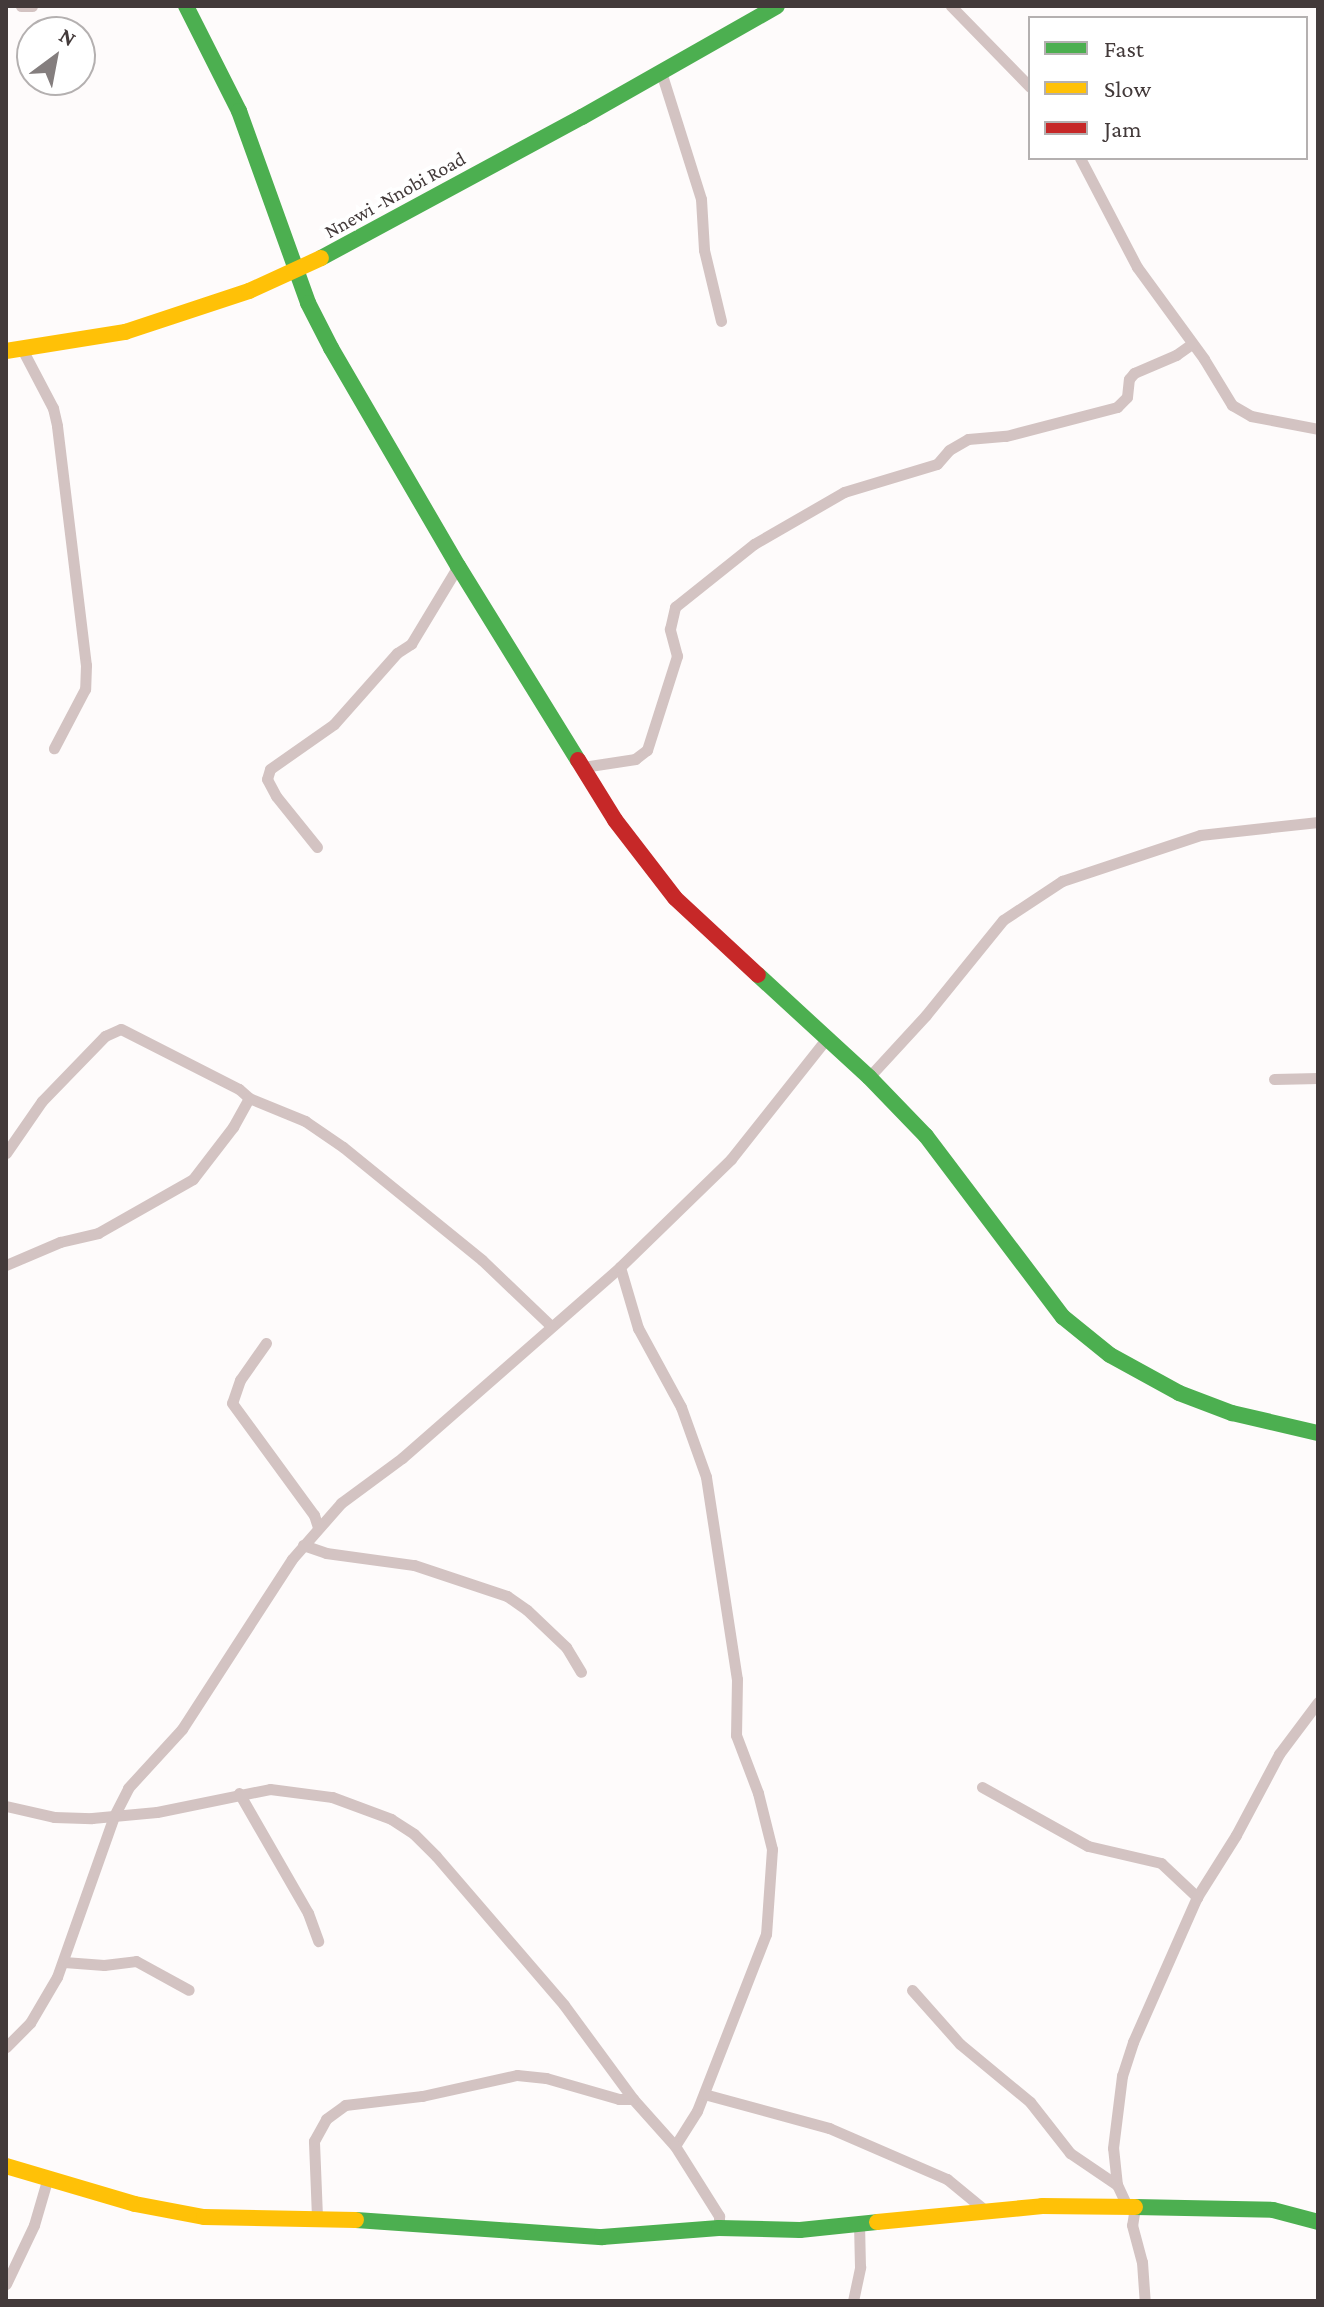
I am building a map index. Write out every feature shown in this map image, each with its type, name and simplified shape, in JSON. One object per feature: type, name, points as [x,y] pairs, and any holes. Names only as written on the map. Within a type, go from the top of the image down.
[{"type":"street","points":[[21,6],[32,6]]},
{"type":"street","points":[[186,6],[239,111],[308,303],[331,348],[458,566],[615,820],[675,898],[869,1077],[926,1136],[1063,1317],[1110,1355],[1179,1393],[1232,1413],[1318,1433]]},
{"type":"street","name":"Nnewi -Nnobi Road","points":[[14,350],[125,332],[249,291],[298,270],[777,6]]},
{"type":"street","points":[[951,6],[1028,85]]},
{"type":"street","points":[[661,72],[701,199],[704,250],[721,321]]},
{"type":"street","points":[[1081,160],[1137,267],[1240,412],[1318,429]]},
{"type":"street","points":[[583,767],[635,759],[647,750],[677,656],[670,629],[675,607],[754,544],[844,492],[937,464],[949,450],[968,439],[1006,436],[1117,407],[1127,397],[1129,379],[1134,373],[1176,355],[1192,344]]},
{"type":"street","points":[[14,350],[53,408],[77,614],[86,665],[85,689],[54,748]]},
{"type":"street","points":[[317,847],[276,796],[267,779],[270,769],[347,712],[397,653],[411,644],[458,566]]},
{"type":"street","points":[[869,1077],[926,1015],[1003,920],[1062,881],[1200,835],[1318,822]]},
{"type":"street","points":[[6,1153],[42,1101],[115,1030],[128,1032],[239,1089],[249,1098],[305,1121],[374,1170],[482,1260],[551,1326]]},
{"type":"street","points":[[6,2047],[30,2023],[64,1962],[114,1816],[128,1788],[182,1729],[232,1655],[265,1597],[303,1545],[341,1503],[402,1458],[620,1267],[731,1159],[827,1038]]},
{"type":"street","points":[[1274,1079],[1318,1078]]},
{"type":"street","points":[[6,1265],[60,1242],[98,1233],[185,1184],[209,1161],[249,1098]]},
{"type":"street","points":[[620,1267],[638,1328],[681,1407],[706,1477],[737,1679],[736,1735],[758,1793],[772,1849],[766,1934],[758,1947],[704,2094],[691,2124],[675,2146]]},
{"type":"street","points":[[266,1343],[240,1380],[232,1403],[314,1515],[318,1527]]},
{"type":"street","points":[[303,1545],[326,1553],[414,1565],[507,1596],[527,1610],[566,1647],[581,1672]]},
{"type":"street","points":[[1117,2185],[1113,2148],[1122,2076],[1197,1897],[1236,1835],[1279,1754],[1318,1702]]},
{"type":"street","points":[[982,1787],[1075,1840],[1130,1858],[1161,1863],[1174,1871],[1197,1897]]},
{"type":"street","points":[[6,1806],[54,1817],[114,1816],[157,1812],[270,1789],[332,1797],[391,1819],[414,1834],[462,1885],[480,1911],[564,2005],[633,2099],[675,2146],[719,2216],[719,2228]]},
{"type":"street","points":[[239,1793],[308,1913],[318,1941]]},
{"type":"street","points":[[64,1962],[104,1965],[136,1961],[189,1990]]},
{"type":"street","points":[[912,1990],[960,2044],[1030,2102],[1070,2153],[1117,2185],[1131,2206],[1132,2225],[1142,2262],[1145,2301]]},
{"type":"street","points":[[317,2217],[314,2141],[326,2119],[345,2105],[422,2096],[517,2075],[546,2078],[619,2099],[633,2099]]},
{"type":"street","points":[[704,2094],[829,2128],[947,2179],[987,2212]]},
{"type":"street","points":[[6,2166],[166,2212],[274,2221],[317,2217],[602,2237],[719,2228],[800,2230],[921,2215],[1042,2206],[1273,2210],[1318,2222]]},
{"type":"street","points":[[6,2284],[34,2225],[48,2177]]},
{"type":"street","points":[[853,2301],[860,2267],[859,2224]]},
{"type":"traffic: fast","points":[[186,6],[239,111],[308,303],[331,348],[458,566],[578,760]]},
{"type":"traffic: fast","points":[[321,258],[582,117],[777,6]]},
{"type":"traffic: fast","points":[[758,975],[869,1077],[926,1136],[1063,1317],[1110,1355],[1179,1393],[1232,1413],[1318,1433]]},
{"type":"traffic: fast","points":[[1135,2207],[1273,2210],[1318,2222]]},
{"type":"traffic: fast","points":[[356,2220],[602,2237],[719,2228],[800,2230],[877,2222]]},
{"type":"traffic: slow","points":[[6,351],[125,332],[249,291],[321,258]]},
{"type":"traffic: slow","points":[[6,2166],[135,2204],[204,2217],[356,2220]]},
{"type":"traffic: slow","points":[[877,2222],[1042,2206],[1135,2207]]},
{"type":"traffic: jam","points":[[578,760],[615,820],[675,898],[758,975]]}]
